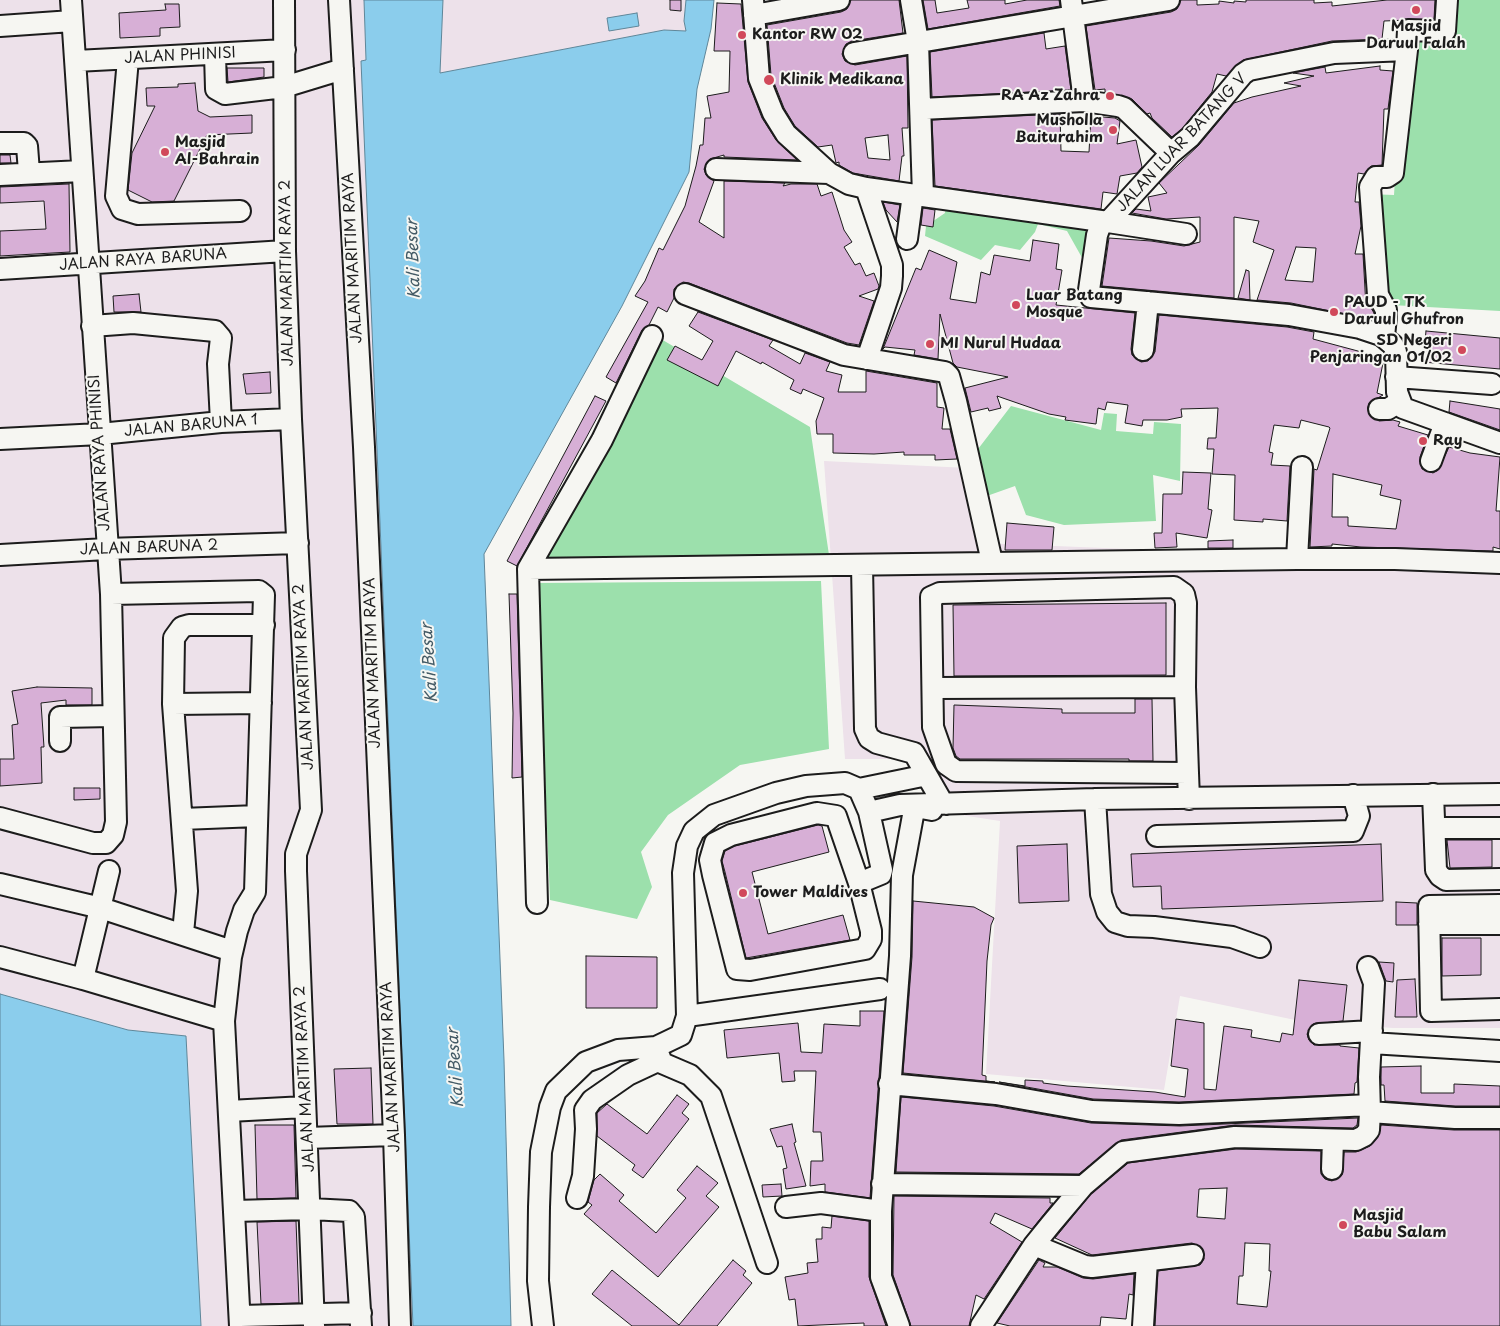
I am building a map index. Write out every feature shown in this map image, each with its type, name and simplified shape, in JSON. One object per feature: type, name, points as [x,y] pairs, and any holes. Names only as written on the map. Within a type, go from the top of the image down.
[{"type":"street","name":"JALAN RAYA PHINISI","points":[[0,818],[76,840],[106,843],[113,835],[116,822],[110,594],[71,0]]},
{"type":"street","name":"JALAN MARITIM RAYA 2","points":[[284,0],[286,251],[292,419],[312,810],[296,854],[296,871],[314,1320]]},
{"type":"street","name":"JALAN MARITIM RAYA","points":[[339,0],[364,457],[394,1135],[400,1326]]},
{"type":"street","points":[[829,173],[786,134],[773,114],[759,78],[754,8],[840,0]]},
{"type":"street","points":[[908,239],[918,195],[921,109],[918,42],[912,0]]},
{"type":"street","points":[[854,53],[918,42],[1072,7],[1169,0]]},
{"type":"street","points":[[1447,0],[1445,31],[1408,30],[1393,172],[1387,177],[1376,177],[1370,188],[1378,295],[1386,310],[1384,337],[1393,345],[1396,352],[1399,402],[1403,408],[1500,443]]},
{"type":"street","points":[[1072,7],[1084,102]]},
{"type":"street","points":[[0,26],[72,21]]},
{"type":"street","name":"JALAN PHINISI","points":[[76,61],[284,50]]},
{"type":"street","name":"JALAN LUAR BATANG V","points":[[1384,337],[1360,328],[1289,315],[1095,298],[1089,294],[1097,235],[1105,221],[1171,153],[1190,137],[1243,74],[1249,70],[1334,53],[1407,50]]},
{"type":"street","points":[[215,54],[216,89],[219,93],[225,94],[284,87],[343,69]]},
{"type":"street","points":[[128,59],[116,196],[122,209],[138,214],[240,211]]},
{"type":"street","points":[[921,109],[1084,102],[1124,108],[1171,153]]},
{"type":"street","points":[[0,143],[24,142],[27,146],[29,172]]},
{"type":"street","points":[[716,169],[829,173]]},
{"type":"street","points":[[0,174],[82,171]]},
{"type":"street","name":"JALAN LUAR BATANG V","points":[[829,173],[849,184],[866,188],[1105,221]]},
{"type":"street","points":[[866,188],[892,265],[891,288],[867,359]]},
{"type":"street","points":[[1105,221],[1140,229],[1186,234]]},
{"type":"street","name":"JALAN RAYA BARUNA","points":[[0,269],[286,251]]},
{"type":"street","points":[[685,294],[844,355],[945,372],[949,376],[992,562]]},
{"type":"street","points":[[1143,350],[1148,302]]},
{"type":"street","points":[[92,326],[134,323],[215,331],[221,338],[218,364],[221,422]]},
{"type":"street","points":[[537,903],[528,569],[602,440],[652,336]]},
{"type":"street","points":[[1396,377],[1492,384]]},
{"type":"street","points":[[1379,409],[1388,409],[1399,402]]},
{"type":"street","name":"JALAN BARUNA 1","points":[[0,439],[100,434],[221,422],[292,419]]},
{"type":"street","points":[[1431,461],[1445,423]]},
{"type":"street","points":[[1298,559],[1302,467]]},
{"type":"street","name":"JALAN BARUNA 2","points":[[0,555],[106,549],[298,543]]},
{"type":"street","points":[[528,569],[1298,559],[1395,559],[1500,563]]},
{"type":"street","points":[[862,565],[865,729],[869,738],[877,743],[914,753],[941,800],[946,804]]},
{"type":"street","points":[[1188,773],[956,771],[946,764],[933,726],[934,688],[931,597],[940,593],[1174,586],[1184,594],[1186,603],[1185,687],[1189,799]]},
{"type":"street","points":[[110,594],[260,591],[264,595],[255,892],[244,910],[232,951],[224,1021],[229,1111],[234,1211],[240,1321],[361,1320],[354,1217],[349,1211],[310,1208],[234,1211]]},
{"type":"street","points":[[183,933],[187,891],[173,704],[174,638],[182,627],[264,625]]},
{"type":"street","points":[[934,688],[1185,687]]},
{"type":"street","points":[[173,704],[261,703]]},
{"type":"street","points":[[60,741],[60,717],[113,716]]},
{"type":"street","points":[[859,790],[927,775]]},
{"type":"street","points":[[577,1198],[583,1176],[586,1129],[585,1110],[592,1100],[658,1054],[681,1034],[687,1016],[683,873],[687,846],[694,831],[714,815],[776,793],[806,786],[845,783],[859,790],[869,812],[882,870],[881,874],[859,882]]},
{"type":"street","points":[[1434,794],[1436,870],[1440,876],[1446,880],[1500,879]]},
{"type":"street","points":[[869,812],[900,804],[973,804],[1094,799],[1500,794]]},
{"type":"street","points":[[1158,836],[1353,831],[1359,816],[1353,795]]},
{"type":"street","points":[[1094,799],[1102,894],[1107,912],[1115,922],[1128,926],[1154,927],[1232,937],[1260,947]]},
{"type":"street","points":[[899,1326],[881,1277],[881,1211],[900,956],[902,875],[914,810],[921,808],[954,814],[962,812],[973,804]]},
{"type":"street","points":[[818,813],[836,816],[849,848],[871,930],[871,939],[865,949],[750,970],[737,969],[710,860],[715,843],[731,835],[818,813]]},
{"type":"street","points":[[182,819],[257,816]]},
{"type":"street","points":[[1435,828],[1500,828]]},
{"type":"street","points":[[849,848],[862,838],[874,836]]},
{"type":"street","points":[[83,979],[109,871]]},
{"type":"street","points":[[0,884],[101,908],[183,933],[232,951]]},
{"type":"street","points":[[1500,905],[1429,906],[1430,1011],[1500,1008]]},
{"type":"street","points":[[1429,924],[1500,924]]},
{"type":"street","points":[[0,957],[83,979],[224,1021]]},
{"type":"street","points":[[981,1326],[1034,1245],[1083,1186],[1123,1152],[1235,1137],[1356,1140],[1364,1136],[1369,1130],[1374,983],[1368,967]]},
{"type":"street","points":[[687,1016],[880,989]]},
{"type":"street","points":[[1319,1034],[1372,1037],[1500,1051]]},
{"type":"street","points":[[543,1326],[538,1281],[541,1161],[550,1107],[556,1091],[586,1062],[618,1050],[658,1054]]},
{"type":"street","points":[[658,1054],[662,1063],[690,1075],[711,1096],[767,1263]]},
{"type":"street","points":[[889,1084],[996,1094],[1092,1110],[1179,1114],[1370,1109],[1456,1118],[1500,1118]]},
{"type":"street","points":[[229,1111],[305,1107]]},
{"type":"street","points":[[307,1138],[394,1135]]},
{"type":"street","points":[[1332,1169],[1333,1140]]},
{"type":"street","points":[[882,1184],[1083,1186]]},
{"type":"street","points":[[786,1207],[821,1203],[881,1211]]},
{"type":"street","points":[[1034,1245],[1085,1266],[1194,1255]]},
{"type":"street","points":[[1143,1326],[1147,1261]]},
{"type":"shaded area","points":[[0,0],[364,0],[366,61],[361,62],[413,1326],[201,1326],[186,1036],[128,1030],[0,994]]},
{"type":"shaded area","points":[[443,0],[686,0],[684,21],[686,31],[664,30],[440,73]]},
{"type":"shaded area","points":[[824,461],[968,468],[981,543],[1500,564],[1500,1028],[1393,1028],[1300,1021],[1180,996],[1164,1090],[986,1074],[1000,821],[935,811],[916,759],[845,759]]},
{"type":"green space","points":[[1447,0],[1500,0],[1500,311],[1373,304],[1368,194],[1394,195],[1404,36],[1445,38]]},
{"type":"green space","points":[[946,204],[1092,221],[1085,263],[1067,231],[1038,224],[1035,232],[1020,250],[995,245],[981,260],[925,236],[926,226],[945,213]]},
{"type":"green space","points":[[661,339],[810,427],[829,555],[539,563]]},
{"type":"green space","points":[[1011,406],[1101,430],[1104,413],[1117,414],[1116,431],[1153,434],[1154,422],[1181,424],[1180,481],[1153,475],[1156,521],[1064,525],[1026,515],[1015,486],[984,497],[975,453]]},
{"type":"green space","points":[[821,581],[829,749],[740,765],[668,815],[641,852],[652,887],[637,919],[550,900],[537,583]]},
{"type":"water","name":"Kali Besar","points":[[364,0],[443,0],[440,73],[664,30],[686,31],[684,21],[686,0],[714,0],[711,29],[697,89],[689,172],[622,306],[484,554],[504,1060],[511,1326],[413,1326],[361,61],[366,60]]},
{"type":"water","points":[[637,13],[639,26],[609,31],[607,18]]},
{"type":"water","points":[[0,994],[128,1030],[186,1036],[201,1326],[0,1326]]},
{"type":"building","points":[[670,0],[681,0],[681,11],[670,10]]},
{"type":"building","points":[[851,0],[899,0],[903,33],[852,41],[846,44],[842,54],[845,61],[855,65],[907,56],[908,128],[902,128],[904,156],[902,156],[899,181],[853,173],[839,165],[839,162],[836,163],[832,145],[818,147],[795,126],[784,108],[771,75],[767,25],[841,12],[847,9]],"holes":[[[888,135],[890,160],[868,158],[865,138]]]},
{"type":"building","points":[[923,0],[935,0],[937,13],[969,8],[967,0],[1005,0],[1005,4],[1027,0],[1059,0],[1060,6],[928,29]]},
{"type":"building","points":[[1181,0],[1197,0],[1197,5],[1219,4],[1219,1],[1234,3],[1234,1],[1246,2],[1246,0],[1314,0],[1314,3],[1332,2],[1332,6],[1387,0],[1435,0],[1434,19],[1384,21],[1382,39],[1332,41],[1243,60],[1226,76],[1217,74],[1212,92],[1182,129],[1172,137],[1152,118],[1150,113],[1147,114],[1132,99],[1105,92],[1105,89],[1095,90],[1086,26],[1171,12],[1177,9]]},
{"type":"building","points":[[717,3],[741,4],[748,82],[762,118],[776,140],[797,160],[724,157],[724,155],[710,159],[704,169],[706,175],[714,181],[699,222],[724,238],[724,181],[785,183],[783,186],[791,184],[817,184],[821,196],[832,192],[844,230],[852,242],[844,247],[855,265],[860,263],[866,276],[874,273],[879,286],[878,289],[859,296],[874,301],[859,345],[847,343],[683,282],[674,289],[674,298],[667,312],[658,307],[649,325],[642,330],[616,383],[606,377],[648,302],[635,296],[645,281],[659,248],[663,250],[685,206],[700,145],[703,145],[705,118],[711,118],[707,96],[729,92],[730,51],[714,51]]},
{"type":"building","points":[[165,4],[179,4],[180,27],[160,28],[160,36],[120,38],[119,13],[166,10]]},
{"type":"building","points":[[1044,33],[1046,49],[1065,46],[1071,90],[932,97],[930,52]]},
{"type":"building","points":[[1380,66],[1380,70],[1393,71],[1388,109],[1384,109],[1382,165],[1371,166],[1364,174],[1358,173],[1355,202],[1359,202],[1361,226],[1355,254],[1363,254],[1366,307],[1371,308],[1374,313],[1374,320],[1291,303],[1257,300],[1274,250],[1253,242],[1259,221],[1234,217],[1234,298],[1102,286],[1109,238],[1184,246],[1200,242],[1200,217],[1166,219],[1132,213],[1136,209],[1151,211],[1148,197],[1167,193],[1159,183],[1199,145],[1234,103],[1301,86],[1284,83],[1314,76],[1293,73],[1325,67],[1326,73]],"holes":[[[1296,247],[1316,248],[1313,282],[1285,280]]]},
{"type":"building","points":[[227,68],[264,68],[264,77],[228,82]]},
{"type":"building","points":[[195,83],[198,111],[210,117],[252,115],[252,133],[207,135],[174,201],[152,202],[128,190],[132,153],[155,106],[147,106],[146,88],[178,87],[178,84]]},
{"type":"building","points":[[1060,114],[1061,151],[1089,152],[1091,116],[1115,118],[1120,121],[1117,144],[1136,140],[1142,167],[1137,173],[1120,176],[1117,194],[1103,192],[1101,209],[935,186],[932,120]]},
{"type":"building","points":[[0,155],[10,155],[11,163],[0,163]]},
{"type":"building","points":[[69,184],[70,252],[0,256],[0,231],[46,229],[44,201],[0,203],[0,187]]},
{"type":"building","points":[[883,202],[900,205],[897,222],[886,210]]},
{"type":"building","points":[[923,208],[935,210],[933,227],[921,225]]},
{"type":"building","points":[[1033,240],[1059,244],[1056,269],[1062,270],[1056,305],[1135,313],[1131,349],[1132,355],[1141,362],[1148,361],[1155,352],[1159,315],[1287,327],[1314,332],[1313,339],[1384,358],[1377,393],[1383,395],[1369,403],[1369,414],[1379,421],[1393,420],[1400,422],[1398,426],[1428,435],[1420,457],[1422,469],[1433,473],[1438,470],[1449,447],[1470,453],[1500,457],[1496,511],[1500,511],[1500,549],[1493,547],[1493,551],[1361,547],[1332,544],[1332,546],[1310,547],[1314,469],[1317,470],[1329,427],[1301,420],[1299,428],[1274,425],[1269,452],[1273,453],[1271,465],[1290,466],[1287,521],[1263,519],[1263,522],[1234,520],[1235,475],[1212,474],[1214,449],[1207,449],[1208,438],[1216,438],[1218,408],[1181,409],[1182,417],[1167,420],[1143,420],[1142,426],[1125,423],[1128,405],[1107,402],[1105,410],[1098,408],[1096,424],[1065,420],[1066,417],[1049,414],[997,396],[1001,408],[989,411],[988,408],[971,412],[965,388],[1008,377],[957,367],[953,363],[940,314],[938,359],[914,355],[915,350],[885,347],[883,349],[916,268],[921,270],[929,250],[957,262],[950,299],[976,303],[981,272],[990,275],[994,255],[1030,261]],"holes":[[[1333,474],[1382,485],[1380,495],[1401,500],[1396,529],[1348,526],[1348,517],[1332,517]]]},
{"type":"building","points":[[1246,270],[1249,271],[1250,300],[1238,298]]},
{"type":"building","points":[[139,294],[141,312],[114,312],[113,296]]},
{"type":"building","points":[[698,312],[773,340],[769,346],[800,364],[805,353],[830,362],[826,371],[842,375],[838,392],[866,392],[866,371],[937,383],[937,407],[944,408],[942,429],[950,429],[957,459],[935,460],[935,455],[904,455],[904,452],[874,454],[833,453],[833,434],[817,434],[816,421],[824,398],[803,389],[801,394],[790,389],[794,380],[762,362],[761,364],[736,351],[718,386],[667,360],[675,346],[702,360],[713,341],[689,326]]},
{"type":"building","name":"SD Negeri Penjaringan 01/02","points":[[1426,331],[1500,338],[1500,369],[1423,362]]},
{"type":"building","points":[[270,372],[271,393],[246,394],[243,374]]},
{"type":"building","points":[[595,396],[606,401],[517,566],[507,561]]},
{"type":"building","points":[[1450,401],[1500,409],[1500,430],[1449,412]]},
{"type":"building","points":[[1183,472],[1211,473],[1208,509],[1212,510],[1207,538],[1176,533],[1177,547],[1155,548],[1154,533],[1162,533],[1163,494],[1182,494]]},
{"type":"building","points":[[1007,523],[1054,527],[1052,550],[1005,550]]},
{"type":"building","points":[[1233,540],[1233,548],[1208,548],[1208,541]]},
{"type":"building","points":[[509,594],[517,594],[522,777],[512,778],[513,713]]},
{"type":"building","points":[[1166,603],[1166,675],[954,676],[953,605]]},
{"type":"building","points":[[37,687],[92,688],[92,705],[66,705],[66,700],[41,703],[44,747],[41,747],[42,783],[0,786],[0,759],[14,759],[12,725],[18,724],[12,691]]},
{"type":"building","points":[[1135,699],[1152,699],[1153,761],[1129,761],[1129,759],[960,759],[956,756],[953,748],[954,705],[1062,709],[1062,713],[1135,713]]},
{"type":"building","points":[[74,788],[100,788],[100,799],[74,800]]},
{"type":"building","name":"Tower Maldives","points":[[818,825],[822,826],[829,852],[752,872],[768,934],[843,915],[850,940],[746,958],[722,861],[725,851],[735,846]]},
{"type":"building","points":[[1447,840],[1492,840],[1492,867],[1450,868]]},
{"type":"building","points":[[1067,844],[1069,901],[1019,903],[1017,846]]},
{"type":"building","points":[[1381,844],[1383,901],[1162,909],[1161,886],[1133,887],[1131,854]]},
{"type":"building","points":[[913,901],[974,907],[994,918],[991,925],[987,961],[982,1075],[986,1076],[986,1081],[995,1082],[903,1073],[912,957]]},
{"type":"building","points":[[1396,902],[1417,903],[1417,925],[1396,925]]},
{"type":"building","points":[[1442,938],[1481,938],[1481,975],[1442,976]]},
{"type":"building","points":[[586,956],[657,957],[657,1008],[586,1008]]},
{"type":"building","points":[[1379,962],[1394,963],[1393,982],[1386,981]]},
{"type":"building","points":[[1415,979],[1417,1017],[1395,1017],[1397,980]]},
{"type":"building","points":[[1299,980],[1347,985],[1343,1021],[1313,1024],[1307,1034],[1309,1040],[1314,1045],[1340,1045],[1359,1048],[1357,1082],[1355,1083],[1354,1094],[1179,1102],[1093,1099],[999,1082],[1025,1086],[1025,1080],[1043,1081],[1043,1083],[1067,1086],[1155,1092],[1185,1097],[1188,1069],[1171,1066],[1176,1019],[1204,1023],[1204,1089],[1216,1090],[1224,1026],[1252,1030],[1251,1037],[1280,1042],[1282,1033],[1293,1035]]},
{"type":"building","points":[[860,1011],[884,1011],[870,1198],[825,1192],[825,1184],[810,1186],[811,1161],[823,1161],[821,1132],[813,1132],[816,1071],[794,1071],[795,1081],[782,1082],[779,1053],[727,1058],[724,1030],[798,1023],[801,1052],[822,1053],[824,1024],[860,1026]]},
{"type":"building","points":[[1421,1066],[1421,1093],[1454,1093],[1454,1084],[1500,1086],[1500,1106],[1455,1106],[1385,1101],[1384,1085],[1381,1085],[1381,1067]]},
{"type":"building","points":[[371,1068],[373,1124],[337,1124],[334,1069]]},
{"type":"building","points":[[677,1095],[689,1104],[682,1113],[689,1119],[643,1178],[632,1170],[635,1165],[597,1136],[597,1113],[607,1104],[647,1134]]},
{"type":"building","points":[[901,1097],[994,1106],[1091,1123],[1180,1126],[1358,1118],[1357,1125],[1353,1128],[1235,1125],[1121,1140],[1079,1174],[896,1172]]},
{"type":"building","points":[[792,1124],[796,1142],[794,1143],[806,1186],[786,1189],[783,1169],[787,1168],[782,1146],[777,1147],[770,1129]]},
{"type":"building","points":[[255,1125],[294,1125],[296,1198],[257,1199]]},
{"type":"building","points":[[1381,1125],[1454,1130],[1500,1130],[1500,1326],[1155,1326],[1158,1271],[1200,1265],[1204,1259],[1202,1248],[1192,1243],[1092,1255],[1055,1238],[1091,1194],[1128,1163],[1236,1149],[1321,1151],[1321,1174],[1325,1179],[1332,1181],[1342,1175],[1344,1152],[1356,1152],[1370,1146],[1378,1137]],"holes":[[[1227,1188],[1225,1219],[1197,1217],[1199,1189]],[[1245,1243],[1270,1244],[1269,1271],[1271,1271],[1267,1307],[1237,1304],[1239,1276],[1243,1276]]]},
{"type":"building","points":[[697,1166],[718,1183],[706,1196],[719,1207],[658,1277],[584,1214],[592,1205],[588,1202],[594,1180],[600,1174],[624,1195],[619,1201],[656,1233],[686,1198],[677,1190]]},
{"type":"building","points":[[781,1184],[782,1196],[763,1197],[762,1185]]},
{"type":"building","points":[[894,1196],[1050,1198],[1050,1203],[1053,1203],[1032,1229],[995,1213],[990,1223],[1022,1242],[984,1299],[976,1295],[969,1326],[911,1326],[893,1275]]},
{"type":"building","points":[[832,1216],[869,1221],[869,1277],[886,1326],[864,1326],[864,1323],[798,1326],[795,1299],[789,1300],[785,1277],[808,1273],[807,1263],[818,1262],[816,1239],[822,1239],[822,1227],[831,1228]]},
{"type":"building","points":[[296,1221],[299,1303],[261,1304],[257,1222]]},
{"type":"building","points":[[733,1260],[746,1271],[743,1275],[752,1283],[717,1326],[632,1326],[592,1294],[612,1270],[679,1325]]},
{"type":"building","points":[[1039,1260],[1045,1263],[1043,1267],[1057,1267],[1083,1278],[1093,1279],[1134,1274],[1133,1295],[1129,1294],[1126,1319],[1101,1317],[1100,1326],[1010,1326],[997,1323]]},
{"type":"place","name":"Masjid Daruul Falah","points":[[1416,10]]},
{"type":"place","name":"Kantor RW 02","points":[[742,35]]},
{"type":"place","name":"Klinik Medikana","points":[[769,80]]},
{"type":"place","name":"RA Az Zahra","points":[[1110,96]]},
{"type":"place","name":"Musholla Baiturahim","points":[[1113,130]]},
{"type":"place","name":"Masjid Al-Bahrain","points":[[165,152]]},
{"type":"place","name":"Luar Batang Mosque","points":[[1016,305]]},
{"type":"place","name":"PAUD - TK Daruul Ghufron","points":[[1334,312]]},
{"type":"place","name":"MI Nurul Hudaa","points":[[930,344]]},
{"type":"place","name":"SD Negeri Penjaringan 01/02","points":[[1462,350]]},
{"type":"place","name":"Ray","points":[[1423,441]]},
{"type":"place","name":"Tower Maldives","points":[[743,893]]},
{"type":"place","name":"Masjid Babu Salam","points":[[1343,1225]]}]
